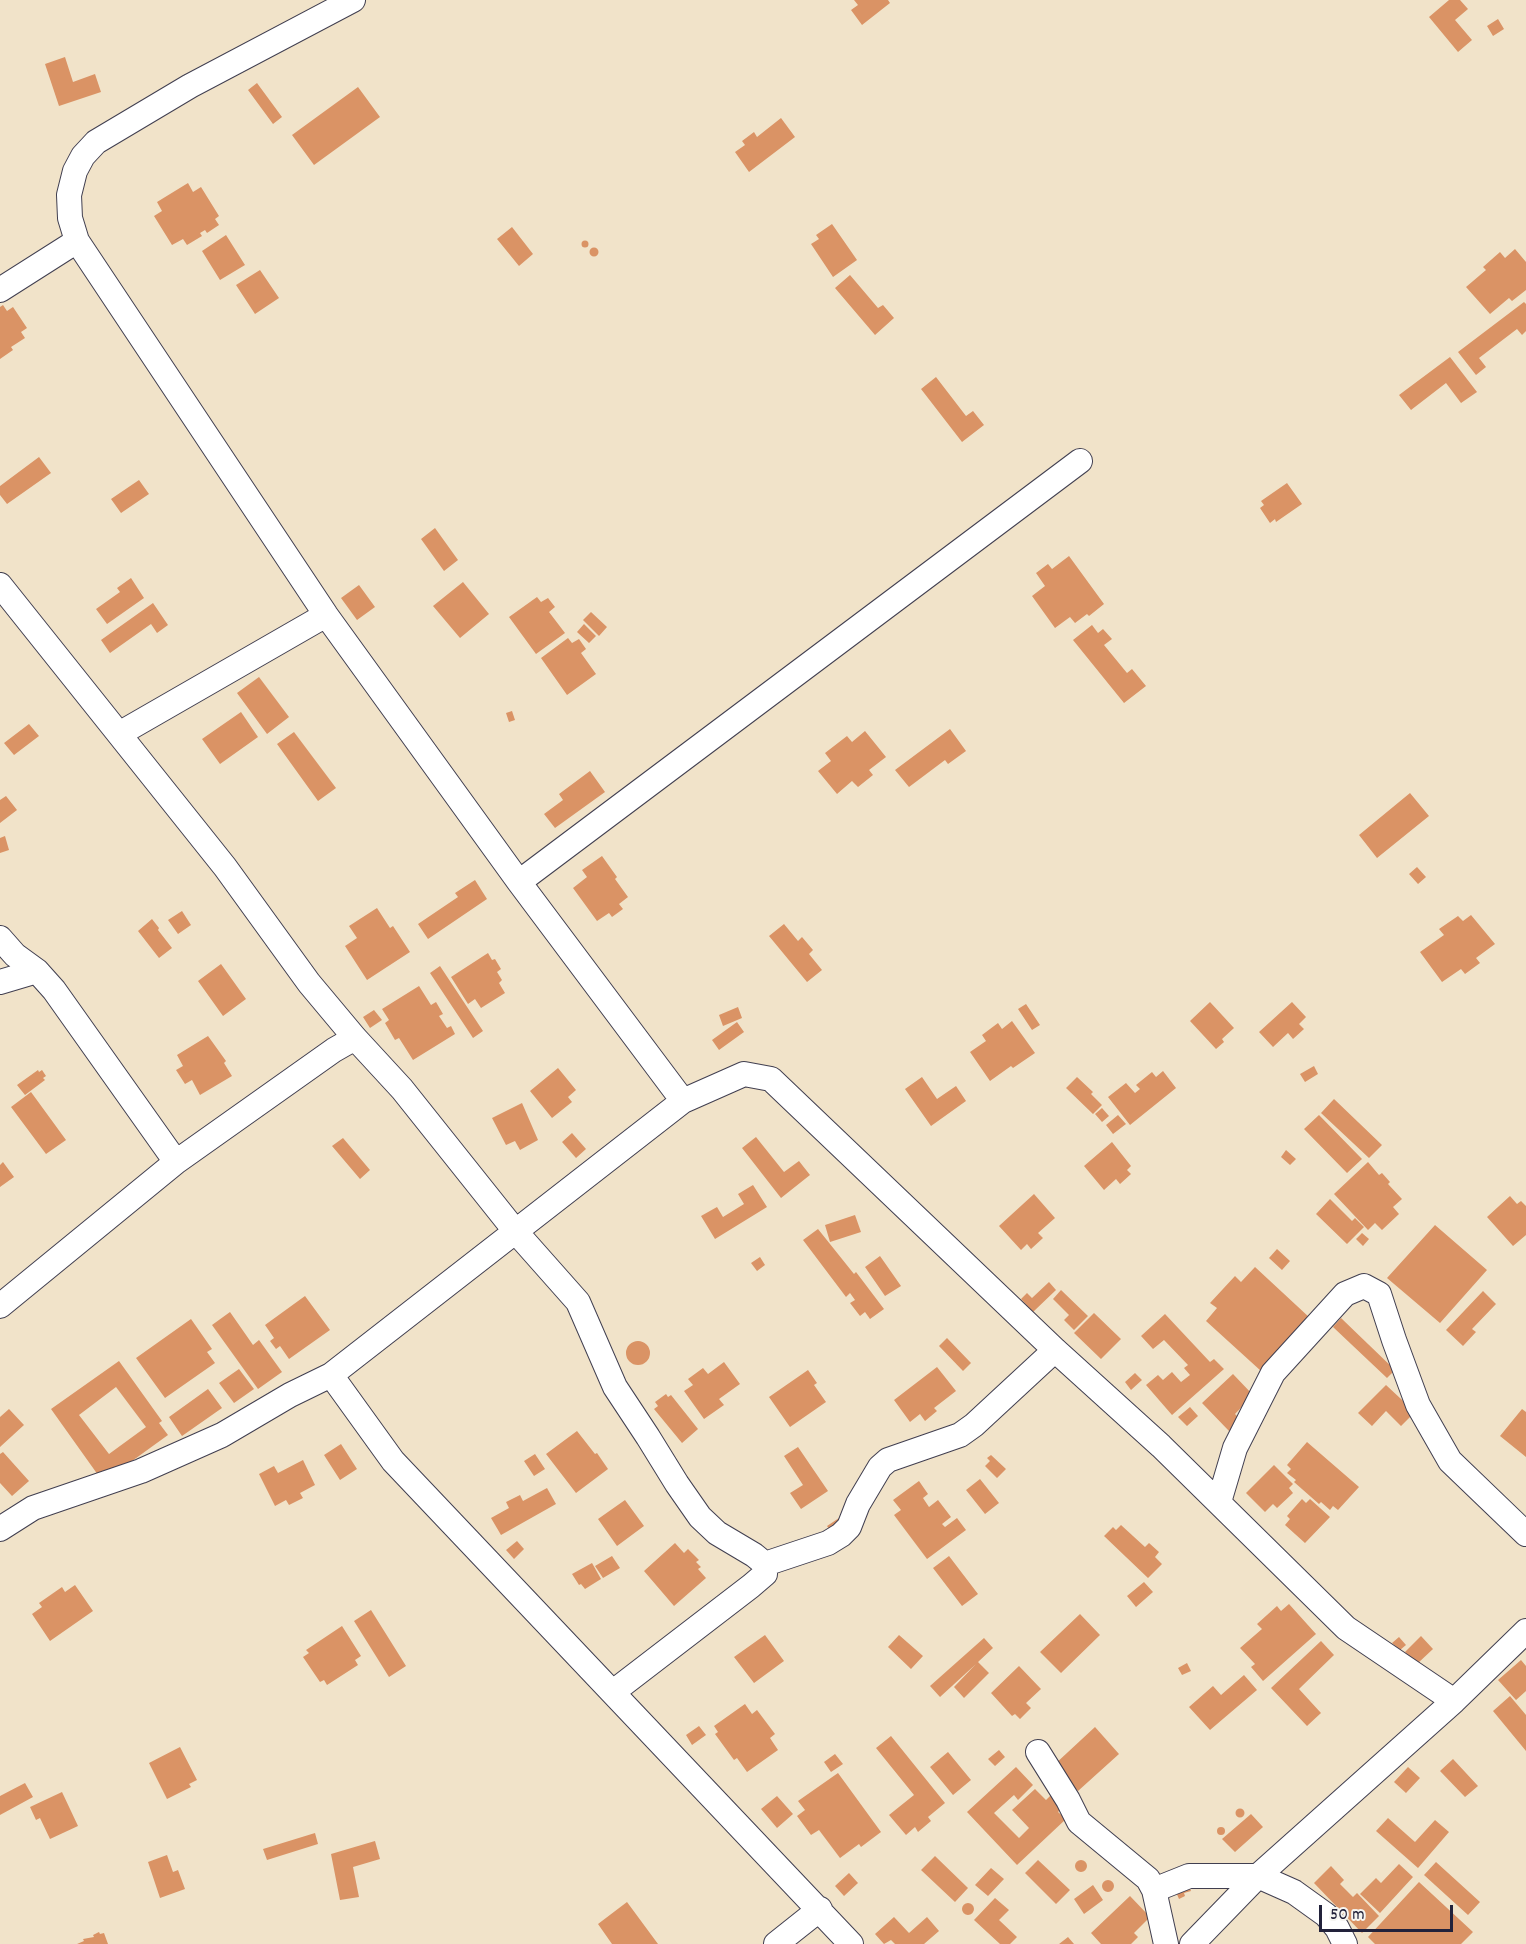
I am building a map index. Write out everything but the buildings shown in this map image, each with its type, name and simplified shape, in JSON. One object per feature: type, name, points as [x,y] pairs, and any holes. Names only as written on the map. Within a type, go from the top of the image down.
[{"type":"street","points":[[353,0],[157,105],[96,142],[83,156],[75,171],[69,195],[70,218],[77,241],[326,615],[519,882],[683,1101]]},
{"type":"street","points":[[0,290],[77,241]]},
{"type":"street","points":[[519,882],[1080,461]]},
{"type":"street","points":[[0,585],[225,867],[309,982],[355,1038],[402,1089],[516,1232],[578,1302],[600,1348],[615,1387],[700,1517],[717,1533],[765,1564]]},
{"type":"street","points":[[119,734],[326,615]]},
{"type":"street","points":[[0,938],[15,955],[37,971],[54,990],[176,1162]]},
{"type":"street","points":[[0,982],[37,971]]},
{"type":"street","points":[[0,1306],[176,1162],[334,1050],[355,1038]]},
{"type":"street","points":[[0,1529],[33,1508],[141,1471],[222,1435],[290,1395],[331,1375],[683,1101],[744,1074],[771,1079],[1055,1350],[1161,1446],[1346,1628],[1454,1701]]},
{"type":"street","points":[[1219,1502],[1235,1448],[1273,1373],[1345,1294],[1364,1286],[1379,1294],[1418,1405],[1450,1461],[1526,1534]]},
{"type":"street","points":[[765,1564],[828,1543],[841,1535],[849,1527],[858,1504],[880,1467],[888,1460],[960,1435],[974,1425],[1055,1350]]},
{"type":"street","points":[[331,1375],[393,1461],[851,1944]]},
{"type":"street","points":[[614,1692],[751,1586],[765,1574],[765,1564]]},
{"type":"street","points":[[1192,1944],[1258,1876],[1454,1701],[1526,1631]]},
{"type":"street","points":[[1038,1752],[1079,1822],[1148,1879],[1154,1890],[1166,1944]]},
{"type":"street","points":[[1154,1890],[1189,1876],[1258,1876],[1294,1892],[1326,1915],[1337,1928],[1345,1944]]},
{"type":"street","points":[[776,1944],[820,1909]]}]
